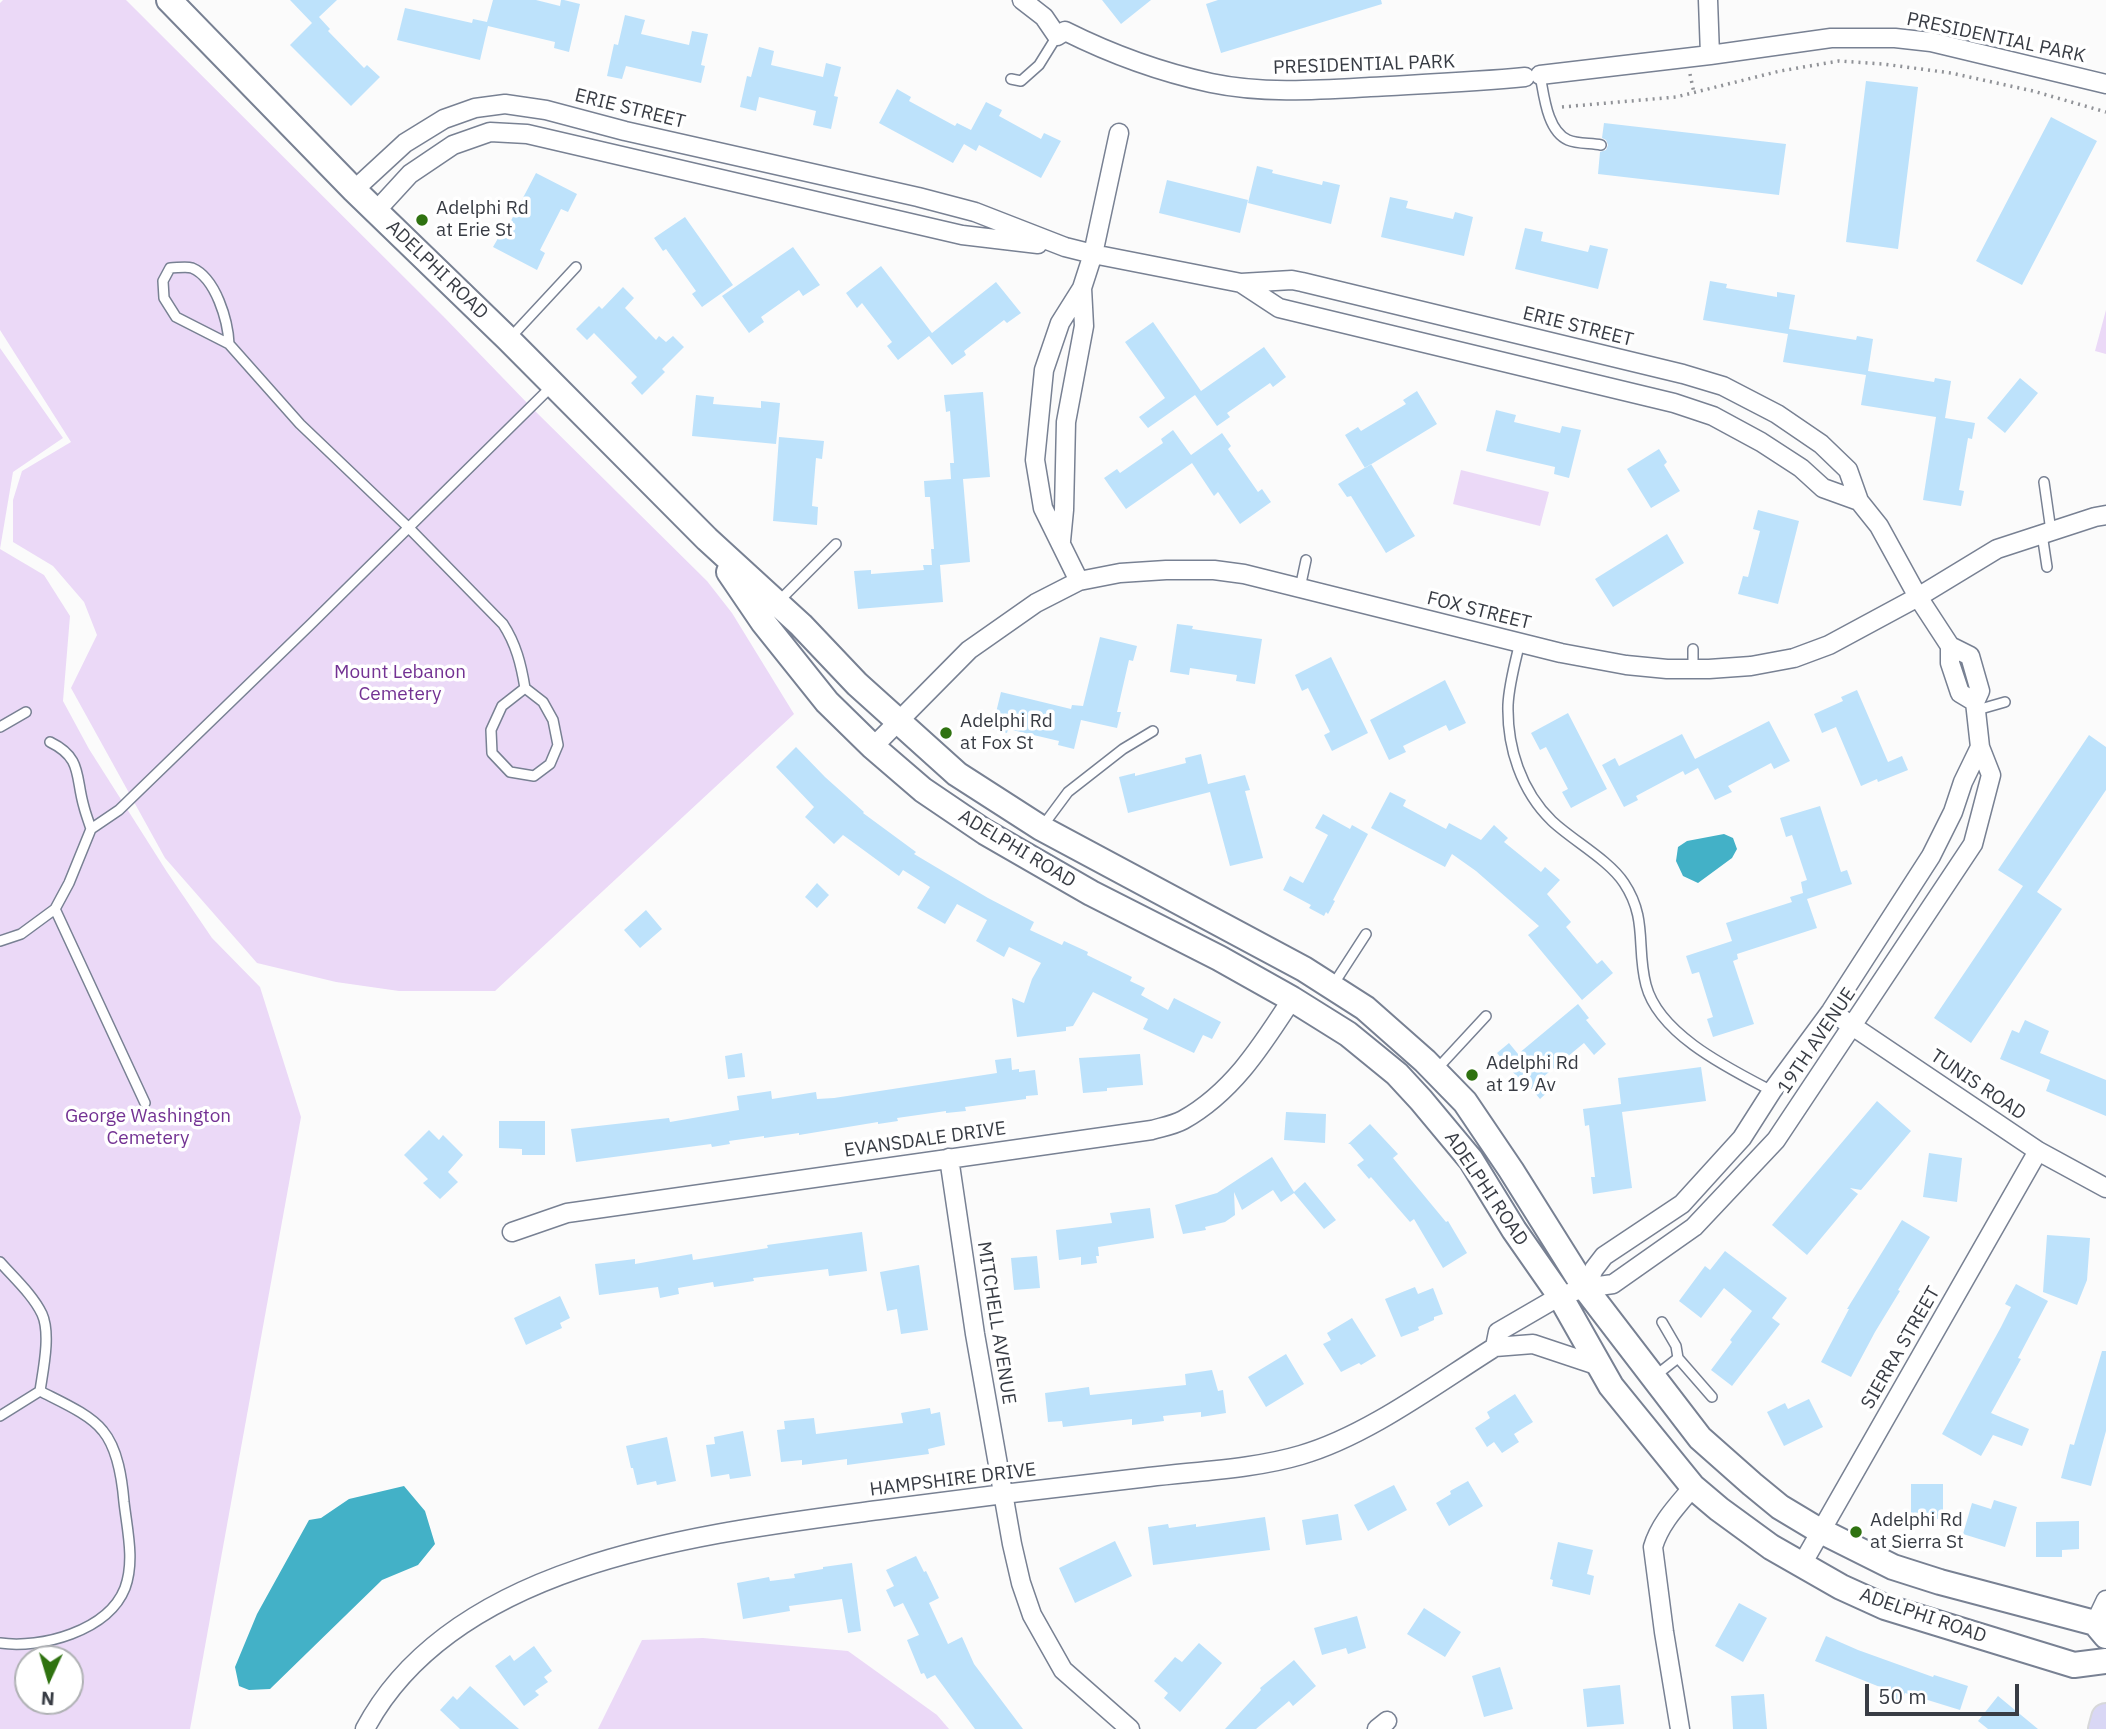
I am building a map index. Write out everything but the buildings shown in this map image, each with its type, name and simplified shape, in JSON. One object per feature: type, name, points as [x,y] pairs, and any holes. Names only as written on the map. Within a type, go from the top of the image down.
[{"type":"main road","name":"ADELPHI ROAD","points":[[169,0],[354,190],[508,339],[707,539],[801,625],[858,684],[957,774],[1041,828],[1304,969],[1365,1008],[1435,1071],[1465,1102],[1585,1289],[1700,1438],[1780,1507],[1820,1531],[1893,1567],[2100,1630]]},
{"type":"main road","name":"ADELPHI ROAD","points":[[707,539],[763,622],[827,702],[923,790],[985,832],[1091,893],[1219,958],[1292,999],[1348,1034],[1398,1074],[1471,1160],[1514,1230],[1560,1296],[1618,1396],[1693,1487],[1719,1509],[1801,1566],[1885,1607],[2074,1665],[2106,1661]]},
{"type":"main road","points":[[2103,1729],[2106,1718]]},
{"type":"street","points":[[1022,0],[1044,17],[1057,36]]},
{"type":"street","points":[[1708,0],[1710,55]]},
{"type":"street","name":"PRESIDENTIAL PARK","points":[[1057,36],[1065,31],[1104,50],[1174,74],[1213,83],[1266,89],[1310,90],[1470,82],[1710,55],[1831,38],[1895,38],[1931,42],[2106,84]]},
{"type":"street","name":"ERIE STREET","points":[[354,190],[405,143],[444,119],[475,108],[505,104],[546,110],[625,131],[918,197],[975,212],[1065,247],[1093,254],[1241,283],[1292,280],[1302,282],[1683,373],[1723,386],[1777,414],[1821,444],[1848,470],[1859,500],[1878,526],[1918,597]]},
{"type":"street","name":"ERIE STREET","points":[[376,211],[410,174],[453,145],[490,132],[527,134],[962,235],[1065,247]]},
{"type":"street","points":[[1079,581],[1043,508],[1035,460],[1044,370],[1060,323],[1082,288],[1093,254],[1119,133]]},
{"type":"street","points":[[909,223],[918,197]]},
{"type":"street","points":[[1295,311],[1302,282]]},
{"type":"street","name":"ERIE STREET","points":[[1241,283],[1279,307],[1674,403],[1713,416],[1801,468],[1823,488],[1859,500]]},
{"type":"street","points":[[1061,541],[1066,422],[1084,326],[1082,288]]},
{"type":"street","points":[[1051,348],[1077,357]]},
{"type":"street","points":[[1810,477],[1830,453]]},
{"type":"street","points":[[1035,460],[1065,463]]},
{"type":"street","name":"FOX STREET","points":[[873,747],[969,650],[1036,603],[1079,581],[1120,573],[1214,570],[1244,574],[1520,642],[1626,665],[1667,669],[1751,666],[1794,658],[1829,645],[1918,597],[1997,549],[2106,515]]},
{"type":"street","points":[[1918,597],[1950,646],[1950,663],[1960,693],[1976,706]]},
{"type":"street","name":"19TH AVENUE","points":[[1560,1296],[1613,1284],[1694,1227],[1776,1140],[1973,844],[1991,775],[1980,747],[1976,706]]},
{"type":"street","name":"19TH AVENUE","points":[[1585,1289],[1594,1269],[1604,1256],[1676,1207],[1742,1138],[1831,1011],[1931,856],[1980,747]]},
{"type":"street","name":"EVANSDALE DRIVE","points":[[512,1232],[567,1213],[1152,1130],[1181,1121],[1208,1103],[1239,1075],[1259,1050],[1292,999]]},
{"type":"street","name":"TUNIS ROAD","points":[[1831,1011],[2038,1150],[2106,1188]]},
{"type":"street","name":"SIERRA STREET","points":[[1801,1566],[2038,1150]]},
{"type":"street","name":"MITCHELL AVENUE","points":[[950,1158],[975,1334],[1021,1583],[1032,1615],[1063,1670],[1130,1729]]},
{"type":"street","points":[[1676,1207],[1694,1227]]},
{"type":"street","name":"HAMPSHIRE DRIVE","points":[[372,1726],[404,1673],[437,1642],[477,1615],[553,1578],[668,1544],[737,1530],[1298,1456],[1329,1446],[1366,1428],[1495,1348],[1498,1332],[1560,1296]]},
{"type":"street","points":[[1495,1348],[1534,1344],[1599,1366]]},
{"type":"street","points":[[1680,1729],[1653,1547],[1665,1521],[1693,1487]]},
{"type":"street","points":[[2100,1630],[2106,1600]]},
{"type":"lane","points":[[1011,79],[1021,81],[1039,65],[1057,36]]},
{"type":"lane","points":[[1532,76],[1553,126],[1566,140],[1601,145]]},
{"type":"lane","points":[[229,344],[228,325],[204,276],[190,267],[170,268],[163,281],[164,298],[176,317],[229,344],[300,424],[409,528],[503,624],[513,639],[521,662],[525,688],[543,702],[553,720],[558,745],[550,764],[534,776],[510,772],[492,753],[491,730],[502,706],[525,688]]},
{"type":"lane","points":[[508,339],[576,267]]},
{"type":"lane","points":[[0,941],[21,934],[55,909],[92,829],[118,810],[409,528],[553,384]]},
{"type":"lane","points":[[2044,482],[2047,567]]},
{"type":"lane","points":[[777,603],[836,544]]},
{"type":"lane","points":[[1300,588],[1306,560]]},
{"type":"lane","points":[[1520,642],[1510,690],[1508,724],[1515,763],[1530,794],[1551,820],[1622,880],[1636,904],[1641,927],[1646,985],[1657,1010],[1686,1038],[1730,1069],[1773,1091]]},
{"type":"lane","points":[[1693,649],[1693,669]]},
{"type":"lane","points":[[1976,706],[2005,702]]},
{"type":"lane","points":[[0,727],[26,712]]},
{"type":"lane","points":[[1041,828],[1068,792],[1123,748],[1153,731]]},
{"type":"lane","points":[[50,742],[62,748],[74,761],[83,807],[92,829]]},
{"type":"lane","points":[[55,909],[145,1103]]},
{"type":"lane","points":[[1332,987],[1366,933]]},
{"type":"lane","points":[[1435,1071],[1486,1016]]},
{"type":"lane","points":[[0,1262],[41,1312],[45,1323],[40,1391],[0,1416]]},
{"type":"lane","points":[[1662,1322],[1676,1346],[1678,1358],[1712,1397]]},
{"type":"lane","points":[[1653,1377],[1678,1358]]},
{"type":"lane","points":[[0,1643],[42,1643],[76,1632],[111,1609],[124,1588],[128,1572],[130,1553],[122,1485],[112,1443],[102,1429],[76,1410],[40,1391]]},
{"type":"path","points":[[1546,109],[1676,97],[1780,71],[1839,61],[1951,73],[2033,91],[2106,112]]},
{"type":"green space","name":"Mount Lebanon Cemetery","points":[[3,0],[126,0],[707,581],[732,613],[794,714],[495,991],[399,991],[336,982],[257,963],[165,858],[71,688],[97,635],[84,602],[53,566],[13,542],[13,500],[22,471],[71,442],[0,330],[0,3]]},
{"type":"green space","points":[[2106,310],[2106,354],[2095,351]]},
{"type":"green space","points":[[0,348],[63,438],[13,472],[0,549]]},
{"type":"green space","points":[[1461,470],[1549,492],[1540,526],[1453,504]]},
{"type":"green space","name":"George Washington Cemetery","points":[[0,549],[44,575],[70,616],[63,701],[89,749],[212,938],[260,987],[301,1117],[190,1729],[0,1729]]},
{"type":"green space","points":[[703,1638],[848,1651],[937,1715],[949,1729],[598,1729],[642,1640]]},
{"type":"water","points":[[1724,834],[1733,838],[1737,849],[1732,858],[1698,883],[1683,876],[1676,861],[1678,847],[1687,841]]},
{"type":"water","points":[[404,1486],[425,1511],[435,1544],[418,1565],[382,1580],[270,1689],[249,1690],[239,1686],[235,1667],[257,1614],[309,1520],[321,1518],[349,1499]]},
{"type":"place","name":"Adelphi Rd at Erie St","points":[[422,220]]},
{"type":"place","name":"Adelphi Rd at Fox St","points":[[946,733]]},
{"type":"place","name":"Adelphi Rd at 19 Av","points":[[1472,1075]]},
{"type":"place","name":"Adelphi Rd at Sierra St","points":[[1856,1532]]}]
